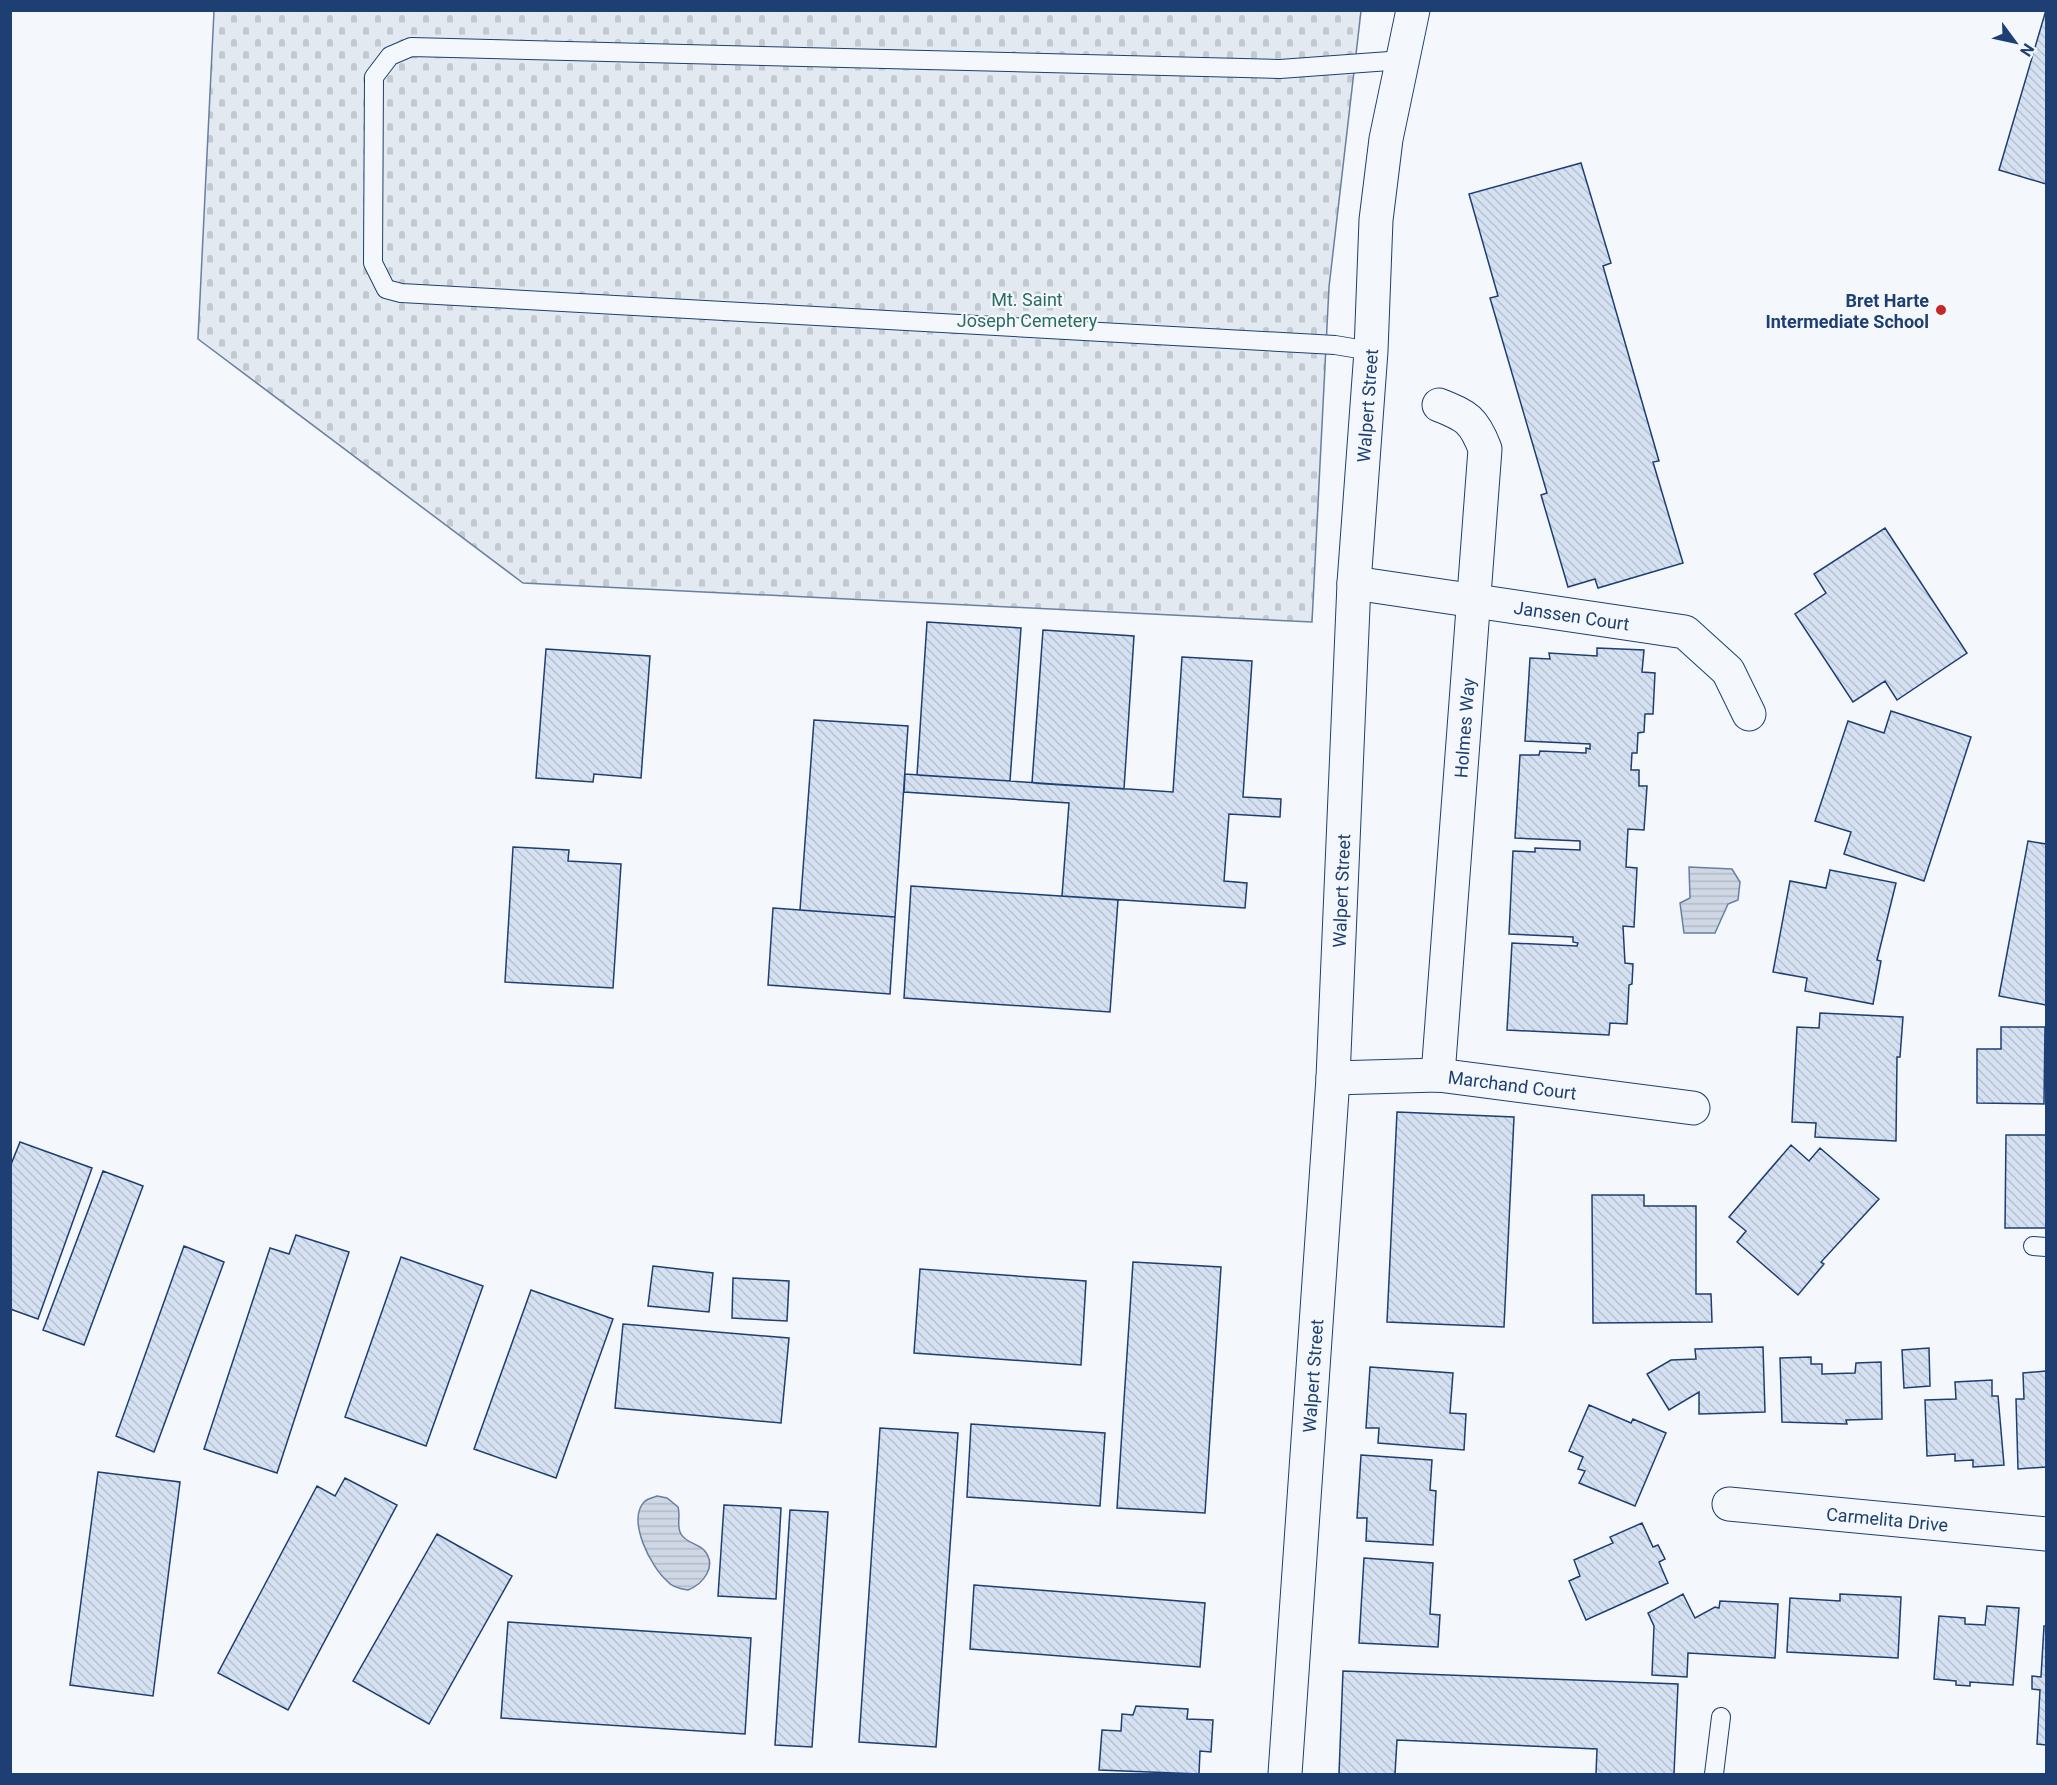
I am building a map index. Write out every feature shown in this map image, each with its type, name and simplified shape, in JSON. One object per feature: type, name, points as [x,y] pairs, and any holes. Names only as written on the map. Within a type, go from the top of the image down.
[{"type":"street","name":"Walpert Street","points":[[1285,1774],[1333,1078],[1354,583],[1371,351],[1376,220],[1386,140],[1413,10]]},
{"type":"street","name":"Holmes Way","points":[[1438,1075],[1485,449],[1478,428],[1465,415],[1439,405]]},
{"type":"street","name":"Janssen Court","points":[[1354,583],[1686,632],[1728,670],[1749,714]]},
{"type":"street","name":"Marchand Court","points":[[1333,1078],[1438,1075],[1692,1108]]},
{"type":"street","name":"Carmelita Drive","points":[[1729,1504],[2046,1533]]},
{"type":"lane","points":[[1371,351],[1335,345],[401,293],[386,289],[373,263],[374,77],[390,56],[411,47],[1280,69],[1403,60]]},
{"type":"lane","points":[[1714,1774],[1721,1717]]},
{"type":"green space","name":"Mt. Saint Joseph Cemetery","points":[[214,11],[1361,11],[1329,287],[1312,622],[523,583],[198,339]]},
{"type":"shaded area","points":[[1689,867],[1732,869],[1740,882],[1738,900],[1728,904],[1715,933],[1684,933],[1680,903],[1690,898]]},
{"type":"shaded area","points":[[657,1496],[667,1498],[678,1507],[681,1534],[704,1550],[710,1562],[707,1574],[688,1590],[671,1585],[667,1581],[654,1565],[643,1543],[638,1520],[639,1510],[644,1502]]},
{"type":"building","points":[[2046,10],[2046,184],[1999,170]]},
{"type":"building","points":[[1581,163],[1611,263],[1603,266],[1659,461],[1653,462],[1683,563],[1598,588],[1595,579],[1568,587],[1541,495],[1547,493],[1490,298],[1498,296],[1469,194]]},
{"type":"building","points":[[1885,528],[1967,653],[1897,700],[1885,681],[1853,702],[1795,614],[1826,593],[1814,574]]},
{"type":"building","points":[[927,622],[1021,628],[1010,781],[917,775]]},
{"type":"building","points":[[1043,630],[1134,636],[1124,789],[1032,783]]},
{"type":"building","points":[[1597,648],[1644,650],[1642,672],[1655,673],[1653,714],[1645,714],[1644,732],[1638,733],[1637,753],[1632,753],[1631,770],[1639,770],[1639,786],[1647,786],[1644,830],[1628,829],[1626,867],[1637,868],[1634,927],[1623,926],[1625,963],[1633,964],[1632,984],[1629,985],[1627,1024],[1610,1023],[1609,1035],[1507,1030],[1512,943],[1577,946],[1578,943],[1573,942],[1573,937],[1509,934],[1513,851],[1535,852],[1535,848],[1580,850],[1580,841],[1515,838],[1520,755],[1539,755],[1540,751],[1586,753],[1586,748],[1590,749],[1590,744],[1525,741],[1530,658],[1550,659],[1549,653],[1597,656]]},
{"type":"building","points":[[546,649],[650,656],[641,778],[594,774],[593,782],[536,778]]},
{"type":"building","points":[[1182,657],[1252,661],[1243,797],[1281,799],[1280,817],[1229,814],[1224,881],[1247,883],[1245,908],[1062,896],[1069,803],[904,792],[905,774],[1173,792]]},
{"type":"building","points":[[1891,711],[1971,737],[1924,881],[1844,854],[1851,832],[1815,821],[1848,721],[1884,733]]},
{"type":"building","points":[[814,720],[908,726],[895,917],[800,910]]},
{"type":"building","points":[[2028,841],[2046,844],[2046,1005],[1999,996]]},
{"type":"building","points":[[513,847],[569,850],[568,861],[621,864],[613,988],[505,982]]},
{"type":"building","points":[[1830,870],[1896,883],[1877,960],[1881,961],[1873,1004],[1805,991],[1807,978],[1773,972],[1790,881],[1826,888]]},
{"type":"building","points":[[911,886],[1118,900],[1110,1012],[904,998]]},
{"type":"building","points":[[773,908],[895,917],[890,994],[768,985]]},
{"type":"building","points":[[1820,1013],[1903,1017],[1900,1057],[1897,1057],[1896,1141],[1815,1137],[1816,1123],[1792,1122],[1797,1027],[1819,1028]]},
{"type":"building","points":[[2001,1027],[2045,1027],[2044,1104],[1977,1103],[1977,1049],[2001,1049]]},
{"type":"building","points":[[1397,1112],[1514,1117],[1504,1327],[1387,1322]]},
{"type":"building","points":[[2006,1135],[2046,1135],[2046,1228],[2005,1228]]},
{"type":"building","points":[[20,1142],[92,1168],[38,1319],[10,1309],[10,1167]]},
{"type":"building","points":[[1791,1145],[1809,1161],[1820,1148],[1879,1199],[1821,1262],[1824,1264],[1798,1295],[1737,1242],[1746,1231],[1729,1217]]},
{"type":"building","points":[[103,1171],[143,1186],[84,1345],[43,1330]]},
{"type":"building","points":[[1592,1195],[1644,1195],[1644,1206],[1696,1206],[1696,1294],[1711,1294],[1712,1322],[1593,1323]]},
{"type":"building","points":[[296,1235],[349,1252],[277,1473],[204,1449],[270,1248],[289,1254]]},
{"type":"building","points":[[184,1246],[224,1262],[154,1452],[116,1436]]},
{"type":"building","points":[[401,1257],[483,1286],[426,1446],[345,1417]]},
{"type":"building","points":[[1133,1262],[1221,1267],[1205,1513],[1117,1508]]},
{"type":"building","points":[[653,1266],[713,1273],[709,1312],[648,1306]]},
{"type":"building","points":[[920,1269],[1086,1281],[1081,1365],[914,1353]]},
{"type":"building","points":[[733,1278],[789,1281],[787,1321],[732,1318]]},
{"type":"building","points":[[531,1290],[613,1319],[556,1478],[474,1449]]},
{"type":"building","points":[[623,1324],[789,1338],[781,1423],[615,1408]]},
{"type":"building","points":[[1763,1347],[1765,1412],[1699,1414],[1699,1392],[1669,1410],[1647,1374],[1671,1360],[1696,1359],[1695,1349]]},
{"type":"building","points":[[1929,1348],[1930,1386],[1904,1388],[1902,1350]]},
{"type":"building","points":[[1811,1357],[1811,1364],[1822,1364],[1822,1374],[1855,1373],[1856,1363],[1881,1362],[1882,1419],[1846,1420],[1847,1424],[1782,1422],[1780,1358]]},
{"type":"building","points":[[1370,1367],[1453,1373],[1450,1413],[1466,1414],[1464,1450],[1378,1443],[1379,1428],[1366,1428]]},
{"type":"building","points":[[2046,1371],[2046,1467],[2018,1469],[2016,1399],[2024,1399],[2023,1373]]},
{"type":"building","points":[[1992,1380],[1992,1396],[1998,1396],[2004,1465],[1973,1467],[1973,1460],[1955,1461],[1955,1454],[1927,1456],[1925,1400],[1956,1399],[1955,1382]]},
{"type":"building","points":[[1589,1405],[1631,1423],[1633,1419],[1666,1433],[1635,1506],[1579,1483],[1585,1471],[1578,1469],[1583,1457],[1569,1451]]},
{"type":"building","points":[[971,1424],[1105,1433],[1100,1506],[967,1497]]},
{"type":"building","points":[[880,1428],[958,1433],[936,1747],[859,1742]]},
{"type":"building","points":[[1361,1455],[1432,1460],[1430,1490],[1436,1491],[1433,1545],[1366,1541],[1367,1518],[1357,1518]]},
{"type":"building","points":[[98,1472],[180,1482],[153,1696],[70,1685]]},
{"type":"building","points":[[345,1478],[397,1505],[288,1710],[218,1673],[317,1486],[335,1496]]},
{"type":"building","points":[[724,1505],[781,1508],[776,1599],[718,1596]]},
{"type":"building","points":[[790,1510],[828,1512],[812,1747],[775,1745]]},
{"type":"building","points":[[1642,1523],[1653,1547],[1658,1545],[1665,1559],[1659,1562],[1668,1583],[1586,1620],[1569,1581],[1580,1576],[1574,1560],[1613,1543],[1610,1537]]},
{"type":"building","points":[[437,1534],[512,1576],[429,1724],[353,1681]]},
{"type":"building","points":[[1364,1558],[1433,1563],[1430,1614],[1440,1615],[1438,1647],[1359,1643]]},
{"type":"building","points":[[974,1585],[1205,1603],[1200,1667],[970,1649]]},
{"type":"building","points":[[1683,1594],[1695,1618],[1715,1607],[1719,1608],[1720,1601],[1778,1604],[1775,1658],[1688,1653],[1687,1677],[1652,1675],[1654,1626],[1648,1613]]},
{"type":"building","points":[[1840,1594],[1901,1597],[1898,1658],[1787,1652],[1790,1598],[1840,1601]]},
{"type":"building","points":[[1987,1606],[2019,1608],[2013,1685],[1970,1682],[1970,1686],[1956,1685],[1956,1681],[1934,1679],[1939,1616],[1965,1618],[1965,1624],[1985,1625]]},
{"type":"building","points":[[508,1622],[751,1638],[745,1734],[501,1718]]},
{"type":"building","points":[[2044,1626],[2046,1626],[2046,1745],[2037,1744],[2040,1690],[2032,1689],[2032,1676],[2041,1677]]},
{"type":"building","points":[[1343,1671],[1678,1684],[1674,1774],[1596,1774],[1597,1749],[1397,1740],[1395,1774],[1339,1774]]},
{"type":"building","points":[[1136,1706],[1188,1709],[1187,1719],[1213,1720],[1211,1752],[1200,1751],[1199,1774],[1099,1770],[1102,1730],[1121,1731],[1122,1714],[1133,1715]]},
{"type":"place","name":"Bret Harte Intermediate School","points":[[1941,310]]}]
